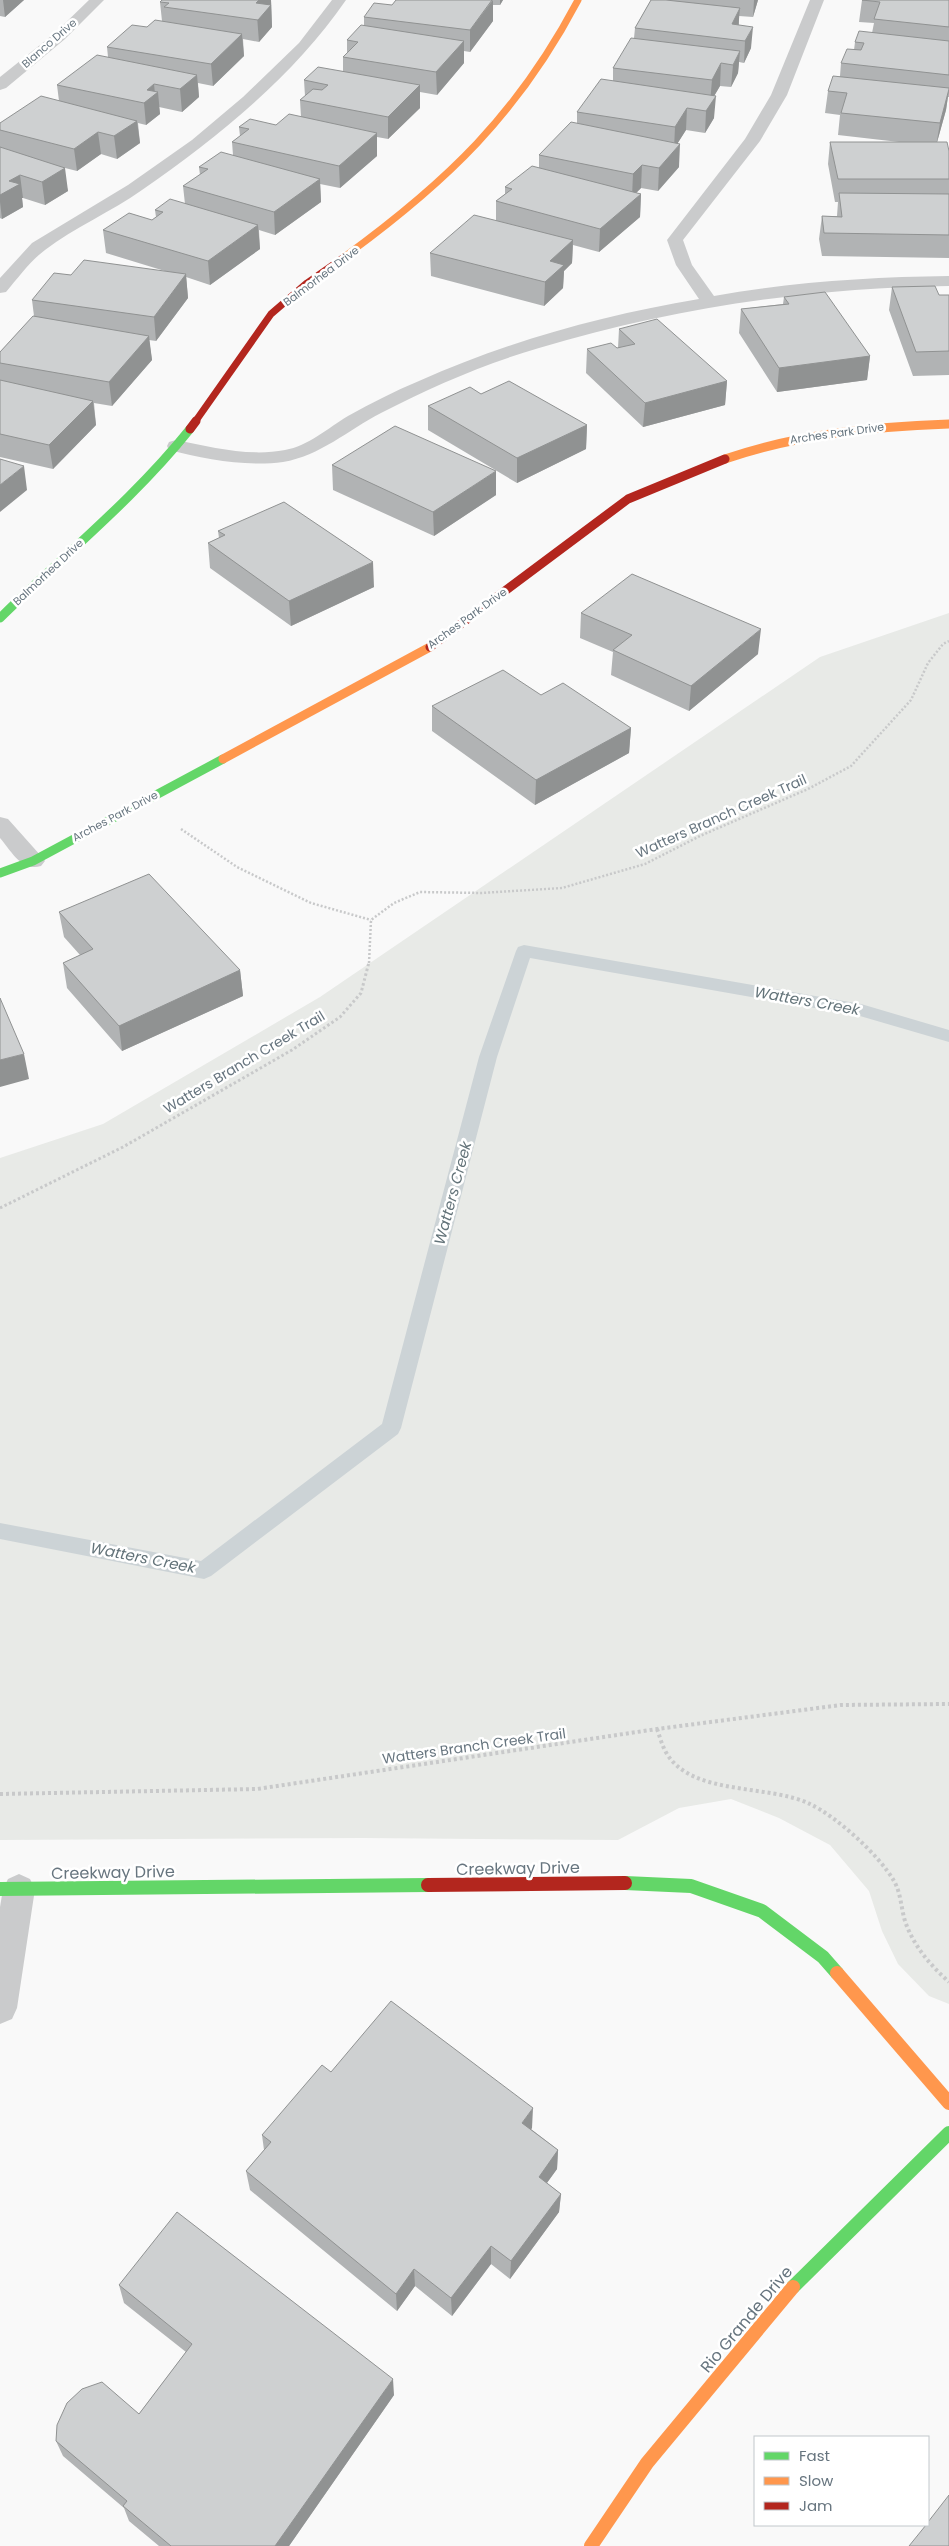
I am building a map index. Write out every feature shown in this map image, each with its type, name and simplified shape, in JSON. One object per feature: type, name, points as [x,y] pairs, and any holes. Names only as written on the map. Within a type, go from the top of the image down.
[{"type":"street","name":"Blanco Drive","points":[[0,84],[60,36],[98,0]]},
{"type":"street","name":"Balmorhea Drive","points":[[0,618],[36,580],[109,518],[176,446],[275,311],[407,211],[448,174],[496,124],[538,72],[569,22],[578,0]]},
{"type":"street","name":"Arches Park Drive","points":[[0,873],[33,860],[433,645],[628,499],[728,458],[787,440],[886,426],[949,424]]},
{"type":"street","points":[[0,824],[33,860]]},
{"type":"street","name":"Creekway Drive","points":[[9,1889],[616,1883],[691,1886],[762,1911],[823,1956],[949,2103]]},
{"type":"street","name":"Rio Grande Drive","points":[[591,2546],[646,2463],[802,2276],[949,2133]]},
{"type":"lane","points":[[0,288],[38,248],[134,188],[204,137],[248,100],[304,46],[339,0]]},
{"type":"lane","points":[[709,301],[687,270],[677,251],[675,240],[756,134],[779,95],[818,0]]},
{"type":"lane","points":[[176,446],[236,456],[286,456],[308,449],[363,416],[467,367],[530,345],[582,330],[670,308],[709,301],[837,285],[949,281]]},
{"type":"lane","points":[[0,2008],[9,1889]]},
{"type":"path","name":"Watters Branch Creek Trail","points":[[0,1208],[123,1147],[292,1050],[340,1017],[361,993],[369,964],[371,920],[394,902],[420,892],[482,893],[562,888],[645,864],[700,836],[808,789],[852,766],[911,700],[928,662],[943,644],[949,641]]},
{"type":"path","points":[[146,799],[178,827],[237,867],[312,903],[371,920]]},
{"type":"path","name":"Watters Branch Creek Trail","points":[[0,1794],[257,1789],[657,1729],[841,1705],[949,1704]]},
{"type":"path","points":[[657,1729],[667,1755],[684,1772],[709,1782],[777,1792],[802,1800],[828,1815],[864,1848],[894,1882],[905,1924],[932,1968],[949,1982]]},
{"type":"shaded area","points":[[949,613],[949,2004],[929,1996],[898,1964],[882,1931],[869,1891],[830,1845],[779,1818],[731,1799],[679,1808],[618,1840],[363,1838],[0,1840],[0,1158],[103,1124],[320,997],[820,657]]},
{"type":"building","points":[[162,0],[259,0],[256,3],[271,5],[258,20],[164,7],[169,3],[160,2]]},
{"type":"building","points":[[396,0],[492,0],[470,30],[364,17],[374,3],[392,5]]},
{"type":"building","points":[[651,0],[740,8],[732,24],[753,27],[745,41],[635,28]]},
{"type":"building","points":[[862,0],[949,0],[949,27],[874,19],[880,2]]},
{"type":"building","points":[[155,20],[242,34],[211,64],[107,47],[132,25],[147,27]]},
{"type":"building","points":[[361,25],[464,41],[436,72],[343,57],[358,42],[347,40]]},
{"type":"building","points":[[859,31],[949,41],[949,75],[841,63],[847,49],[861,50],[864,43],[855,42]]},
{"type":"building","points":[[631,38],[740,51],[733,65],[721,63],[712,80],[613,68]]},
{"type":"building","points":[[97,55],[197,75],[180,89],[154,84],[147,90],[158,92],[144,103],[57,85]]},
{"type":"building","points":[[318,67],[420,85],[388,117],[300,100],[313,89],[322,90],[328,85],[304,80]]},
{"type":"building","points":[[833,76],[949,88],[940,123],[841,113],[847,93],[828,91]]},
{"type":"building","points":[[601,79],[716,96],[706,111],[687,108],[675,127],[577,112]]},
{"type":"building","points":[[41,96],[137,121],[114,136],[98,132],[74,149],[0,130],[0,123]]},
{"type":"building","points":[[289,114],[377,133],[339,166],[232,142],[249,129],[239,127],[250,119],[276,125]]},
{"type":"building","points":[[571,122],[680,144],[659,168],[642,165],[633,174],[539,155]]},
{"type":"building","points":[[830,142],[947,142],[949,151],[949,179],[838,179]]},
{"type":"building","points":[[0,147],[65,168],[42,182],[20,175],[9,181],[20,184],[0,195]]},
{"type":"building","points":[[221,152],[320,179],[274,212],[183,186],[208,169],[199,167]]},
{"type":"building","points":[[532,166],[641,194],[600,229],[496,201],[512,189],[505,187]]},
{"type":"building","points":[[839,193],[949,194],[949,235],[824,233],[822,216],[842,217]]},
{"type":"building","points":[[170,199],[258,225],[208,261],[103,230],[129,213],[152,220],[163,212],[155,210]]},
{"type":"building","points":[[474,215],[573,240],[550,261],[564,265],[545,282],[430,253]]},
{"type":"building","points":[[84,260],[186,274],[154,317],[32,300],[54,273],[71,275]]},
{"type":"building","points":[[935,286],[939,295],[949,295],[949,351],[916,352],[892,287]]},
{"type":"building","points":[[825,292],[870,356],[779,368],[741,309],[789,304],[784,297]]},
{"type":"building","points":[[33,316],[149,336],[109,382],[0,363],[0,352]]},
{"type":"building","points":[[657,319],[727,381],[645,403],[587,349],[611,343],[617,348],[635,344],[619,329]]},
{"type":"building","points":[[0,380],[93,401],[49,445],[0,434]]},
{"type":"building","points":[[509,381],[587,425],[517,458],[428,406],[470,387],[481,394]]},
{"type":"building","points":[[395,426],[496,471],[433,512],[332,465]]},
{"type":"building","points":[[0,459],[24,466],[0,485]]},
{"type":"building","points":[[284,502],[373,562],[289,601],[208,543],[225,535],[218,531]]},
{"type":"building","points":[[632,574],[761,629],[691,686],[613,650],[632,635],[581,613]]},
{"type":"building","points":[[503,670],[541,695],[563,683],[631,728],[536,780],[432,706]]},
{"type":"building","points":[[149,874],[240,970],[119,1026],[63,963],[93,949],[59,912]]},
{"type":"building","points":[[0,998],[24,1054],[0,1060]]},
{"type":"building","points":[[391,2001],[533,2108],[522,2123],[558,2150],[539,2177],[561,2194],[511,2261],[491,2246],[451,2298],[414,2269],[396,2294],[246,2171],[271,2142],[262,2135],[322,2065],[331,2072]]},
{"type":"building","points":[[177,2212],[393,2379],[275,2546],[171,2546],[123,2506],[127,2501],[56,2441],[57,2425],[67,2403],[82,2389],[102,2382],[139,2414],[192,2344],[119,2285]]},
{"type":"building","points":[[949,2495],[949,2546],[909,2546],[925,2526],[929,2526],[929,2521]]},
{"type":"waterway","name":"Watters Creek","points":[[0,1531],[204,1570],[391,1428],[488,1057],[524,951],[861,1010],[949,1036]]},
{"type":"traffic: fast","points":[[0,618],[123,504],[169,455],[190,429]]},
{"type":"traffic: fast","points":[[0,873],[33,861],[223,759]]},
{"type":"traffic: fast","points":[[625,1883],[691,1886],[762,1911],[823,1957],[837,1973]]},
{"type":"traffic: fast","points":[[0,1889],[428,1885]]},
{"type":"traffic: fast","points":[[793,2287],[949,2133]]},
{"type":"traffic: slow","points":[[344,257],[414,203],[447,175],[478,144],[534,77],[557,40],[578,0]]},
{"type":"traffic: slow","points":[[725,459],[779,442],[836,432],[949,424]]},
{"type":"traffic: slow","points":[[223,759],[430,647]]},
{"type":"traffic: slow","points":[[837,1973],[949,2103]]},
{"type":"traffic: slow","points":[[591,2546],[647,2463],[793,2287]]},
{"type":"traffic: jam","points":[[190,429],[271,314],[307,283],[344,257]]},
{"type":"traffic: jam","points":[[430,647],[628,499],[725,459]]},
{"type":"traffic: jam","points":[[428,1885],[625,1883]]}]
